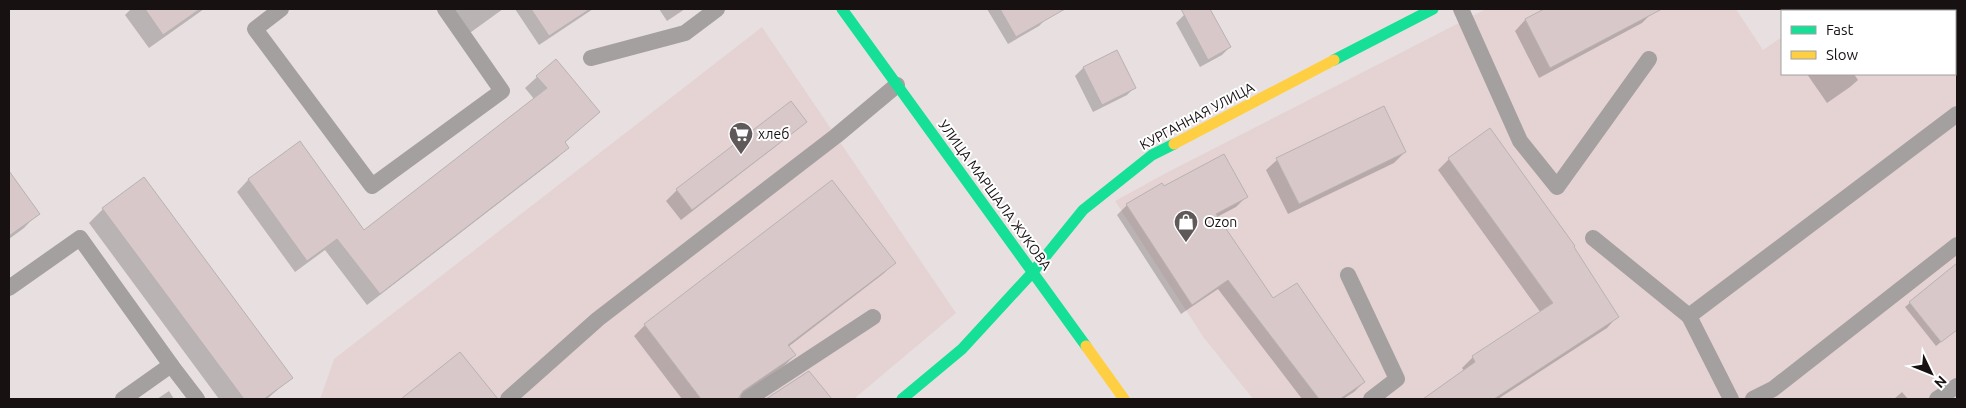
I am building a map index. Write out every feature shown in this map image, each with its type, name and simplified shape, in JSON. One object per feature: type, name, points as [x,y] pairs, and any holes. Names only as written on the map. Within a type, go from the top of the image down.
[{"type":"street","name":"УЛИЦА МАРШАЛА ЖУКОВА","points":[[842,9],[1124,399]]},
{"type":"street","name":"КУРГАННАЯ УЛИЦА","points":[[902,399],[962,349],[1032,273],[1083,210],[1152,155],[1433,9]]},
{"type":"lane","points":[[281,9],[255,29],[372,186],[502,91],[445,9]]},
{"type":"lane","points":[[591,58],[685,33],[717,9]]},
{"type":"lane","points":[[1461,9],[1520,141],[1557,188],[1649,59]]},
{"type":"lane","points":[[508,399],[598,319],[836,136],[897,85]]},
{"type":"lane","points":[[1689,316],[1957,114]]},
{"type":"lane","points":[[9,288],[80,238],[197,399]]},
{"type":"lane","points":[[1593,238],[1689,316],[1731,399]]},
{"type":"lane","points":[[1753,399],[1772,388],[1957,245]]},
{"type":"lane","points":[[1348,275],[1396,379],[1371,399]]},
{"type":"lane","points":[[748,399],[873,317]]},
{"type":"lane","points":[[123,399],[171,365]]},
{"type":"lane","points":[[1937,399],[1957,386]]},
{"type":"shaded area","points":[[1486,9],[1736,9],[1763,50],[1781,38],[1781,75],[1956,75],[1956,10],[1822,10],[1957,9],[1957,399],[1253,399],[1204,338],[1115,201]]},
{"type":"shaded area","points":[[762,27],[956,313],[854,399],[320,399],[334,359]]},
{"type":"building","points":[[145,9],[200,9],[163,35]]},
{"type":"building","points":[[531,9],[590,9],[549,36]]},
{"type":"building","points":[[1000,9],[1065,9],[1016,37]]},
{"type":"building","points":[[1181,9],[1210,9],[1231,47],[1208,60]]},
{"type":"building","points":[[1544,9],[1662,9],[1550,68],[1525,19]]},
{"type":"building","points":[[1117,50],[1136,88],[1102,105],[1083,67]]},
{"type":"building","points":[[556,59],[600,112],[565,142],[569,148],[380,294],[337,239],[307,261],[248,179],[300,141],[364,230],[547,88],[536,76]]},
{"type":"building","name":"хлеб","points":[[791,101],[807,122],[692,210],[676,189]]},
{"type":"building","points":[[1384,106],[1406,152],[1299,204],[1276,158]]},
{"type":"building","points":[[1490,128],[1575,246],[1619,317],[1494,399],[1423,399],[1475,362],[1472,356],[1553,303],[1448,158]]},
{"type":"building","points":[[1224,154],[1248,197],[1216,214],[1273,298],[1297,283],[1365,382],[1340,399],[1319,399],[1228,280],[1192,305],[1126,204],[1162,183],[1164,186]]},
{"type":"building","points":[[9,171],[40,214],[9,236]]},
{"type":"building","points":[[144,177],[293,378],[264,399],[244,399],[102,208]]},
{"type":"building","points":[[832,180],[896,263],[788,345],[796,355],[743,391],[738,399],[701,399],[644,324]]},
{"type":"building","points":[[1957,263],[1957,330],[1941,342],[1909,302]]},
{"type":"building","points":[[460,352],[498,399],[401,399]]},
{"type":"building","points":[[809,371],[832,399],[766,399]]},
{"type":"traffic: fast","points":[[842,9],[1086,346]]},
{"type":"traffic: fast","points":[[1334,60],[1433,9]]},
{"type":"traffic: fast","points":[[902,399],[962,349],[1032,273],[1083,210],[1152,155],[1174,144]]},
{"type":"traffic: slow","points":[[1174,144],[1334,60]]},
{"type":"traffic: slow","points":[[1086,346],[1124,399]]},
{"type":"place","name":"хлеб","points":[[741,155]]},
{"type":"place","name":"Ozon","points":[[1186,243]]}]
